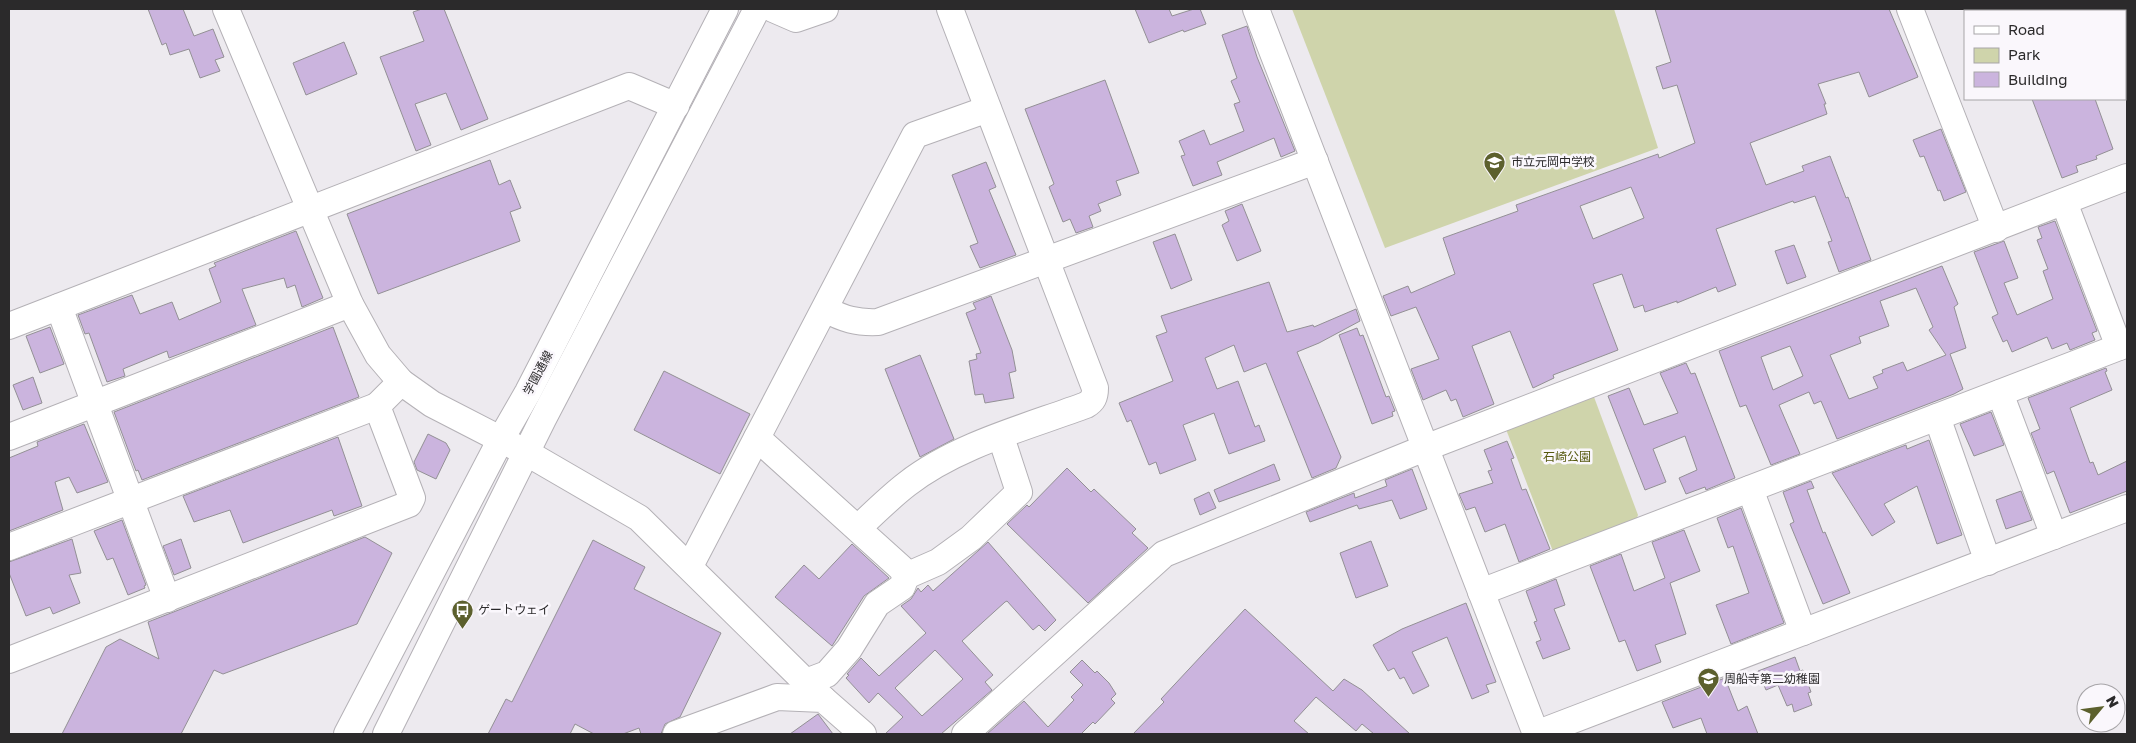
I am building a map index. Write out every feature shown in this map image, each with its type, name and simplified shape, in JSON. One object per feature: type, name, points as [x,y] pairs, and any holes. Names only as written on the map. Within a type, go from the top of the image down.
[{"type":"street","points":[[226,9],[350,304],[378,355],[401,382],[432,404],[527,453],[639,518],[815,690],[863,734]]},
{"type":"street","name":"学園通線","points":[[347,734],[501,439],[528,392],[725,9]]},
{"type":"street","name":"学園通線","points":[[386,734],[527,453],[757,9]]},
{"type":"street","points":[[774,9],[796,19],[825,9]]},
{"type":"street","points":[[858,528],[914,478],[964,450],[1086,406],[1092,402],[1095,396],[1095,388],[950,9]]},
{"type":"street","points":[[1256,9],[1536,734],[2127,508]]},
{"type":"street","points":[[1910,9],[1996,229]]},
{"type":"street","points":[[9,326],[629,86],[676,106]]},
{"type":"street","points":[[690,566],[914,135],[988,109]]},
{"type":"street","points":[[824,309],[845,320],[860,323],[878,322],[1315,161]]},
{"type":"street","points":[[965,734],[1164,554],[1425,448],[2127,177]]},
{"type":"street","points":[[1481,592],[2123,345],[2064,202]]},
{"type":"street","points":[[9,437],[350,304]]},
{"type":"street","points":[[59,307],[167,599]]},
{"type":"street","points":[[9,547],[377,406],[401,382]]},
{"type":"street","points":[[2000,393],[2054,536]]},
{"type":"street","points":[[9,660],[409,504],[412,498],[377,406]]},
{"type":"street","points":[[1937,417],[1988,562]]},
{"type":"street","points":[[676,734],[778,697],[815,690],[849,649],[878,604],[902,586],[906,576],[938,562],[971,538],[1019,492],[1001,436]]},
{"type":"street","points":[[757,438],[858,528],[901,568],[906,576]]},
{"type":"street","points":[[1750,489],[1803,632]]},
{"type":"green space","points":[[1292,9],[1614,9],[1658,148],[1385,248]]},
{"type":"green space","name":"石崎公園","points":[[1587,394],[1594,397],[1638,515],[1635,523],[1554,554],[1504,424]]},
{"type":"building","points":[[148,9],[183,9],[194,36],[213,29],[224,57],[215,60],[220,71],[200,78],[189,49],[170,55],[166,43],[162,45]]},
{"type":"building","points":[[422,9],[444,9],[488,119],[461,130],[446,93],[415,104],[431,145],[416,151],[380,57],[424,41],[413,12]]},
{"type":"building","points":[[1135,9],[1169,9],[1172,16],[1200,9],[1206,24],[1184,32],[1183,30],[1149,43]]},
{"type":"building","points":[[1655,9],[1889,9],[1918,77],[1869,97],[1859,72],[1818,84],[1826,104],[1824,104],[1827,114],[1750,143],[1766,185],[1804,171],[1802,166],[1830,156],[1846,198],[1848,197],[1871,260],[1839,272],[1828,242],[1832,241],[1815,196],[1794,203],[1793,201],[1716,229],[1736,285],[1718,292],[1716,287],[1677,303],[1677,301],[1645,312],[1643,305],[1634,308],[1622,274],[1593,284],[1618,350],[1553,375],[1554,378],[1533,388],[1510,331],[1472,346],[1494,404],[1463,417],[1456,399],[1451,401],[1446,390],[1423,400],[1411,369],[1439,359],[1416,307],[1391,316],[1383,296],[1408,286],[1411,293],[1455,274],[1443,238],[1518,211],[1516,205],[1658,154],[1659,158],[1695,143],[1677,85],[1663,89],[1656,67],[1671,62]],"holes":[[[1631,187],[1644,218],[1593,239],[1580,206]]]},
{"type":"building","points":[[1247,26],[1257,57],[1295,151],[1281,157],[1274,138],[1217,162],[1222,175],[1193,186],[1181,156],[1185,155],[1179,141],[1204,130],[1210,145],[1244,131],[1234,104],[1240,102],[1231,81],[1237,78],[1222,35]]},
{"type":"building","points":[[344,42],[357,74],[306,95],[293,63]]},
{"type":"building","points":[[1105,80],[1139,173],[1116,181],[1121,195],[1098,204],[1101,211],[1089,216],[1093,227],[1076,233],[1070,219],[1063,222],[1049,187],[1054,184],[1025,109]]},
{"type":"building","points":[[2032,100],[2095,100],[2113,149],[2096,156],[2097,159],[2076,166],[2078,172],[2062,178]]},
{"type":"building","points":[[1941,129],[1966,192],[1944,201],[1924,156],[1920,157],[1913,140]]},
{"type":"building","points":[[490,160],[499,185],[510,180],[521,208],[510,212],[520,241],[378,294],[347,214]]},
{"type":"building","points":[[986,162],[996,187],[989,190],[1016,255],[980,268],[970,246],[978,243],[952,175]]},
{"type":"building","points":[[1242,204],[1261,251],[1237,261],[1222,225],[1229,221],[1225,211]]},
{"type":"building","points":[[2055,221],[2097,331],[2092,333],[2095,340],[2070,350],[2067,343],[2052,349],[2047,337],[2012,352],[2007,340],[2003,342],[1992,317],[1998,314],[1974,252],[2004,241],[2018,278],[2004,283],[2017,315],[2053,299],[2043,271],[2048,269],[2037,240],[2042,238],[2038,227]]},
{"type":"building","points":[[296,231],[323,298],[302,307],[295,285],[287,288],[284,278],[242,289],[256,325],[169,358],[167,351],[123,369],[125,376],[107,382],[89,333],[85,334],[78,315],[132,295],[140,314],[172,302],[179,320],[221,302],[209,269],[216,266],[214,263]]},
{"type":"building","points":[[1175,234],[1192,280],[1171,289],[1153,242]]},
{"type":"building","points":[[1794,245],[1806,277],[1787,284],[1775,251]]},
{"type":"building","points":[[1942,266],[1958,304],[1954,307],[1966,348],[1950,354],[1963,389],[1837,439],[1821,401],[1814,404],[1809,392],[1779,405],[1800,454],[1771,465],[1746,405],[1740,407],[1719,351]],"holes":[[[1916,288],[1933,327],[1929,330],[1946,355],[1907,371],[1903,362],[1882,370],[1883,373],[1873,377],[1878,388],[1849,399],[1830,355],[1861,343],[1859,337],[1889,326],[1880,301]],[[1790,346],[1803,376],[1773,390],[1761,357]]]},
{"type":"building","points":[[1269,282],[1287,332],[1313,325],[1314,327],[1356,309],[1360,321],[1319,343],[1297,352],[1341,457],[1336,468],[1312,478],[1266,363],[1244,372],[1234,345],[1205,358],[1217,389],[1238,381],[1255,427],[1259,425],[1265,441],[1229,454],[1214,413],[1183,425],[1196,460],[1160,474],[1156,462],[1149,465],[1131,420],[1127,422],[1119,403],[1173,381],[1156,336],[1167,332],[1161,316]]},
{"type":"building","points":[[991,296],[1012,350],[1016,371],[1009,373],[1014,398],[985,403],[983,394],[975,395],[969,361],[977,359],[976,354],[981,353],[966,313],[976,309],[973,303]]},
{"type":"building","points":[[50,327],[64,364],[40,373],[26,336]]},
{"type":"building","points":[[333,327],[359,397],[142,480],[138,470],[136,471],[114,412]]},
{"type":"building","points":[[1357,328],[1360,336],[1363,335],[1386,397],[1389,396],[1395,411],[1392,412],[1393,416],[1372,424],[1339,335]]},
{"type":"building","points":[[920,355],[954,439],[920,457],[885,369]]},
{"type":"building","points":[[1686,363],[1691,374],[1695,373],[1735,478],[1706,490],[1705,487],[1686,494],[1679,478],[1697,470],[1685,436],[1653,449],[1666,482],[1645,490],[1608,396],[1629,388],[1644,425],[1678,413],[1660,373]]},
{"type":"building","points":[[2106,368],[2107,371],[2105,372],[2112,390],[2070,408],[2090,463],[2093,462],[2098,475],[2127,461],[2127,491],[2070,513],[2054,471],[2047,474],[2031,433],[2040,429],[2028,398]]},
{"type":"building","points":[[664,371],[750,414],[720,474],[634,430]]},
{"type":"building","points":[[33,377],[42,403],[23,410],[13,385]]},
{"type":"building","points":[[1991,412],[2004,445],[1974,456],[1960,424]]},
{"type":"building","points":[[84,424],[108,482],[77,493],[69,477],[55,482],[63,510],[9,531],[9,458],[38,446],[37,442]]},
{"type":"building","points":[[428,434],[446,443],[450,450],[436,479],[417,470],[414,462]]},
{"type":"building","points":[[338,437],[362,506],[334,516],[332,510],[243,543],[230,510],[194,522],[183,496]]},
{"type":"building","points":[[1929,440],[1962,535],[1937,544],[1917,486],[1884,504],[1895,522],[1872,536],[1832,473],[1906,445],[1907,449]]},
{"type":"building","points":[[1507,441],[1514,458],[1511,459],[1522,490],[1526,489],[1550,549],[1519,562],[1505,524],[1485,532],[1475,507],[1466,510],[1459,494],[1493,483],[1488,471],[1492,470],[1484,450]]},
{"type":"building","points":[[1274,464],[1280,480],[1219,502],[1214,490]]},
{"type":"building","points":[[1067,468],[1091,492],[1094,489],[1136,529],[1132,533],[1148,548],[1088,603],[1007,524],[1027,505],[1029,507]]},
{"type":"building","points":[[1412,469],[1427,509],[1400,519],[1392,500],[1359,509],[1357,505],[1310,522],[1306,512],[1354,493],[1355,498],[1387,486],[1385,480]]},
{"type":"building","points":[[1811,481],[1814,488],[1807,490],[1823,533],[1825,532],[1850,593],[1823,604],[1790,524],[1794,522],[1783,492]]},
{"type":"building","points":[[2021,491],[2032,520],[2006,529],[1996,500]]},
{"type":"building","points":[[1209,492],[1216,508],[1200,515],[1194,499]]},
{"type":"building","points":[[1741,508],[1784,623],[1731,644],[1716,605],[1749,593],[1733,546],[1728,548],[1717,518]]},
{"type":"building","points":[[122,520],[146,585],[144,586],[145,588],[128,595],[113,558],[107,560],[94,531]]},
{"type":"building","points":[[1684,530],[1700,571],[1670,583],[1686,634],[1655,645],[1661,662],[1637,671],[1625,640],[1619,642],[1590,566],[1621,554],[1634,591],[1665,578],[1652,542]]},
{"type":"building","points":[[365,537],[392,553],[357,624],[223,674],[214,670],[181,734],[62,734],[106,647],[120,639],[159,659],[148,622]]},
{"type":"building","points":[[72,539],[81,573],[69,575],[80,603],[53,614],[50,607],[26,616],[9,573],[9,562]]},
{"type":"building","points":[[181,539],[191,568],[174,575],[163,546]]},
{"type":"building","points":[[593,540],[645,567],[634,589],[721,633],[680,717],[665,724],[661,734],[641,734],[639,728],[623,734],[594,734],[575,724],[570,734],[488,734],[506,699],[512,702]]},
{"type":"building","points":[[1371,541],[1388,586],[1356,598],[1340,553]]},
{"type":"building","points":[[988,542],[1056,620],[1045,631],[1039,625],[1033,630],[1007,601],[1005,602],[962,641],[993,675],[985,682],[992,690],[941,734],[885,734],[903,717],[878,693],[869,703],[846,678],[849,675],[847,674],[861,658],[879,676],[926,633],[901,606],[911,599],[918,588],[921,592],[928,585],[933,591]],"holes":[[[935,650],[963,679],[922,716],[895,688]]]},
{"type":"building","points":[[852,544],[889,578],[864,596],[832,646],[775,597],[804,565],[819,579]]},
{"type":"building","points":[[1556,579],[1565,605],[1554,609],[1570,649],[1543,659],[1536,642],[1541,640],[1534,622],[1537,621],[1526,591]]},
{"type":"building","points":[[1466,603],[1496,682],[1486,685],[1489,692],[1472,699],[1447,637],[1412,652],[1429,686],[1413,694],[1404,677],[1400,679],[1394,668],[1388,671],[1373,645],[1402,629]]},
{"type":"building","points":[[1245,609],[1333,691],[1344,679],[1362,690],[1410,734],[1374,734],[1362,724],[1356,731],[1316,697],[1294,721],[1309,734],[1133,734],[1164,702],[1161,699]]},
{"type":"building","points":[[1795,657],[1800,671],[1803,670],[1811,692],[1808,693],[1812,705],[1794,712],[1792,704],[1787,706],[1778,685],[1766,690],[1758,671]]},
{"type":"building","points":[[1082,660],[1109,683],[1116,694],[1111,699],[1115,703],[1095,724],[1093,722],[1081,734],[987,734],[1024,701],[1048,727],[1074,700],[1071,697],[1083,685],[1070,672]]},
{"type":"building","points":[[1725,678],[1738,711],[1747,706],[1758,734],[1707,734],[1701,718],[1673,728],[1662,702]]},
{"type":"building","points":[[818,714],[833,734],[790,734]]},
{"type":"place","name":"市立元岡中学校","points":[[1495,181]]},
{"type":"place","name":"ゲートウェイ","points":[[462,629]]},
{"type":"place","name":"周船寺第二幼稚園","points":[[1708,698]]}]
